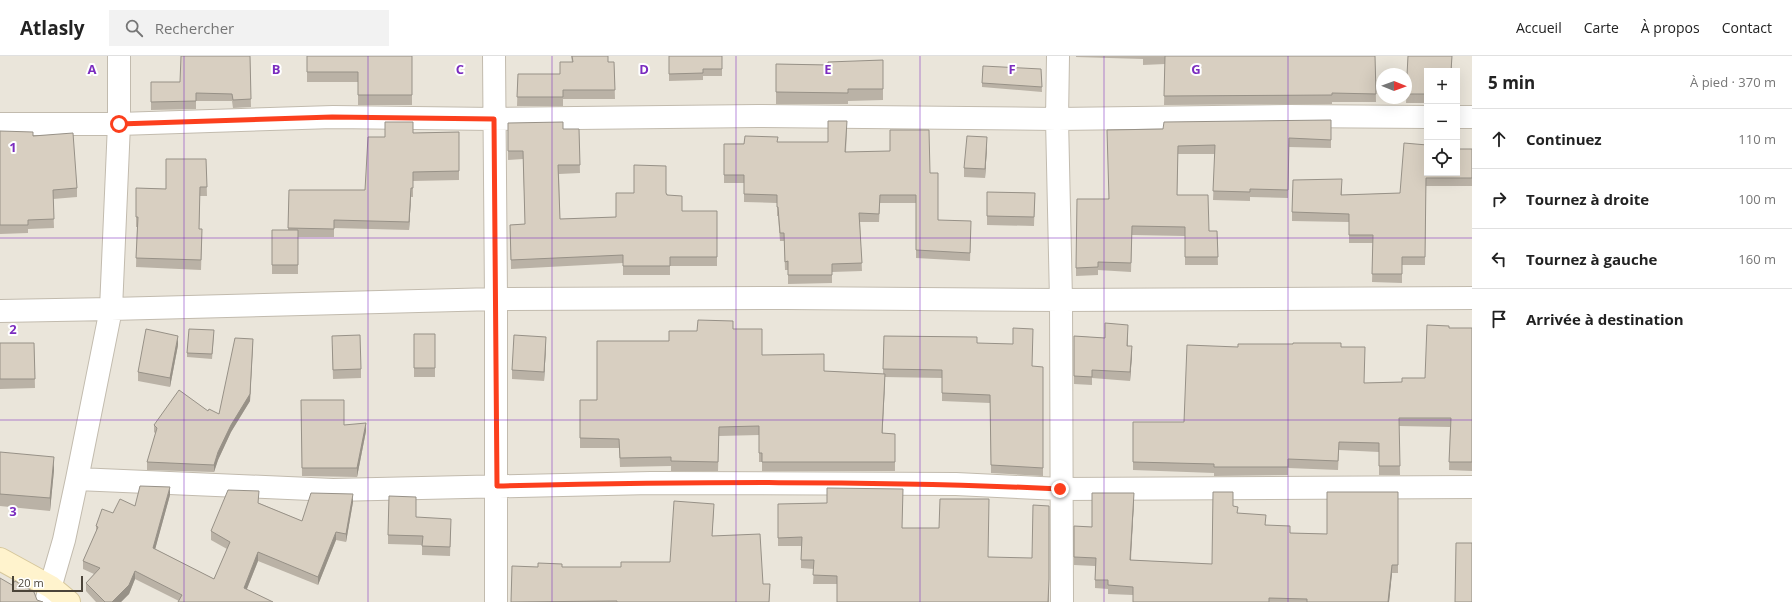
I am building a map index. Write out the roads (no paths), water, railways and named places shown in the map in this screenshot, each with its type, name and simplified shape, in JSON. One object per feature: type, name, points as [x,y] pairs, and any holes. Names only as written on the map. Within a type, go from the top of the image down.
[{"type":"street","points":[[49,594],[64,540],[111,310],[119,124],[119,56]]},
{"type":"street","points":[[494,56],[497,486],[496,602]]},
{"type":"street","points":[[1058,56],[1057,118],[1062,602]]},
{"type":"street","points":[[0,124],[119,124],[332,117],[494,119],[751,116],[1057,118],[1288,116],[1424,117]]},
{"type":"street","points":[[1460,117],[1472,117]]},
{"type":"street","points":[[0,311],[111,310],[496,299],[786,298],[1060,300],[1472,298]]},
{"type":"street","points":[[77,479],[333,490],[651,483],[940,484],[1060,489],[1472,487]]},
{"type":"street","points":[[0,559],[49,594],[70,602]]}]
